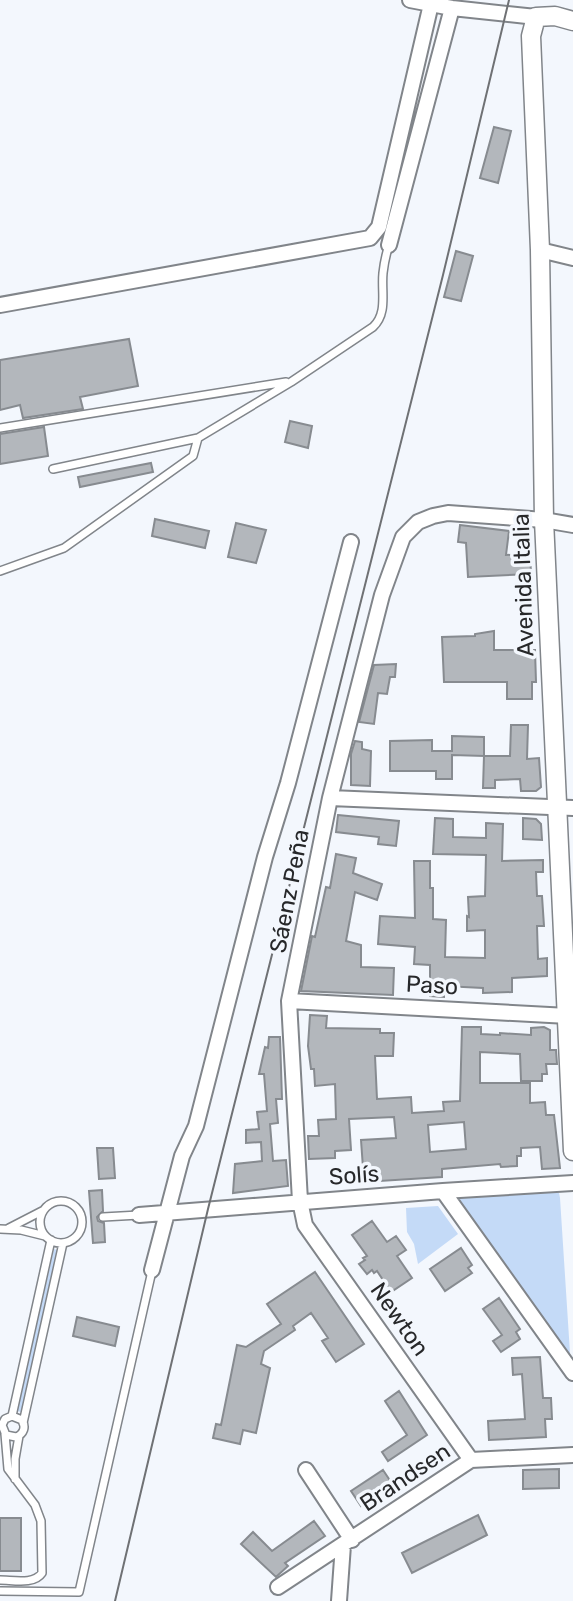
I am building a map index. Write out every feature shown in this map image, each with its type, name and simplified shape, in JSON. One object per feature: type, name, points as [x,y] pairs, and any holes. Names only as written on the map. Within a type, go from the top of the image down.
[{"type":"street","points":[[410,0],[452,8],[536,17],[555,16],[573,21]]},
{"type":"street","points":[[0,305],[370,239],[379,228],[431,4]]},
{"type":"street","points":[[389,245],[452,8]]},
{"type":"street","name":"Avenida Italia","points":[[536,17],[531,36],[540,250],[544,520],[565,807],[573,1151]]},
{"type":"street","points":[[540,250],[573,258]]},
{"type":"street","name":"Sáenz Peña","points":[[300,1202],[289,1001],[330,798],[382,595],[403,537],[418,522],[448,513],[544,520]]},
{"type":"street","points":[[544,520],[573,525]]},
{"type":"street","points":[[152,1270],[182,1156],[196,1126],[265,857],[288,783],[351,542]]},
{"type":"street","points":[[330,798],[565,807]]},
{"type":"street","name":"Paso","points":[[289,1001],[571,1017]]},
{"type":"street","name":"Solís","points":[[139,1215],[573,1183]]},
{"type":"street","points":[[443,1191],[573,1373]]},
{"type":"street","name":"Newton","points":[[300,1202],[305,1224],[471,1460]]},
{"type":"street","name":"Brandsen","points":[[278,1587],[471,1460],[573,1455]]},
{"type":"street","points":[[306,1470],[348,1542],[339,1601]]},
{"type":"lane","points":[[53,469],[198,438],[291,382],[380,321],[383,311],[383,273],[389,245]]},
{"type":"lane","points":[[0,428],[291,382]]},
{"type":"lane","points":[[0,571],[64,548],[193,456],[198,438]]},
{"type":"lane","points":[[54,1202],[69,1202],[82,1219],[79,1232],[63,1243],[4,1229],[54,1202]]},
{"type":"lane","points":[[12,1416],[48,1238],[40,1224],[43,1210]]},
{"type":"lane","points":[[103,1217],[139,1215]]},
{"type":"lane","points":[[82,1219],[91,1218]]},
{"type":"lane","points":[[15,1480],[19,1436],[24,1430],[23,1423],[63,1243]]},
{"type":"lane","points":[[0,1591],[79,1592],[152,1270]]},
{"type":"lane","points":[[0,1580],[33,1580],[42,1573],[41,1521],[35,1505],[8,1469],[5,1434],[1,1425],[5,1419],[12,1416],[19,1417],[23,1423]]},
{"type":"lane","points":[[5,1434],[12,1438],[19,1436]]},
{"type":"shaded area","points":[[559,1193],[560,1198],[570,1353],[566,1355],[458,1201],[464,1194]]},
{"type":"shaded area","points":[[438,1206],[458,1234],[418,1264],[414,1244],[407,1232],[406,1208]]},
{"type":"shaded area","points":[[54,1249],[57,1250],[21,1412],[17,1411]]},
{"type":"building","points":[[494,127],[511,131],[498,183],[480,178]]},
{"type":"building","points":[[456,251],[473,256],[461,301],[444,297]]},
{"type":"building","points":[[129,339],[138,386],[80,397],[83,409],[23,418],[20,405],[0,410],[0,360]]},
{"type":"building","points":[[290,421],[312,426],[308,448],[285,442]]},
{"type":"building","points":[[44,427],[48,456],[0,464],[0,434]]},
{"type":"building","points":[[151,463],[153,472],[80,487],[78,477]]},
{"type":"building","points":[[155,519],[209,531],[205,548],[152,536]]},
{"type":"building","points":[[236,523],[266,530],[256,563],[228,557]]},
{"type":"building","points":[[460,525],[509,531],[506,555],[530,554],[531,574],[468,577],[466,543],[458,542]]},
{"type":"building","points":[[494,631],[494,650],[535,650],[536,682],[532,682],[532,699],[507,699],[507,682],[444,682],[442,637],[475,636]]},
{"type":"building","points":[[396,664],[395,677],[390,677],[387,694],[378,693],[374,724],[359,722],[374,665]]},
{"type":"building","points":[[511,725],[528,725],[527,759],[539,758],[541,787],[536,791],[521,791],[520,779],[495,780],[495,788],[483,788],[484,756],[510,756]]},
{"type":"building","points":[[452,736],[484,737],[484,756],[452,755],[452,779],[436,779],[436,771],[390,771],[390,741],[432,740],[432,751],[452,751]]},
{"type":"building","points":[[355,741],[362,742],[362,749],[371,751],[370,786],[351,785],[351,754]]},
{"type":"building","points":[[338,815],[399,821],[396,846],[378,844],[379,837],[336,832]]},
{"type":"building","points":[[435,818],[453,819],[453,837],[486,838],[486,823],[503,824],[502,861],[543,860],[543,872],[536,872],[537,896],[542,896],[544,926],[537,926],[538,959],[547,958],[547,976],[512,978],[512,992],[483,993],[483,988],[444,986],[444,997],[430,996],[430,965],[414,964],[415,947],[378,944],[380,916],[415,918],[414,861],[430,861],[433,919],[446,920],[445,957],[485,958],[485,930],[467,931],[467,916],[469,917],[468,897],[485,896],[486,855],[433,854]]},
{"type":"building","points":[[523,818],[536,819],[541,824],[542,840],[523,839]]},
{"type":"building","points":[[336,854],[356,858],[353,873],[382,884],[377,900],[355,892],[346,941],[361,945],[361,967],[394,968],[393,995],[301,991],[312,936],[315,937],[326,887],[330,888]]},
{"type":"building","points":[[310,1015],[327,1016],[326,1028],[380,1029],[380,1033],[394,1033],[393,1056],[375,1056],[377,1099],[411,1097],[412,1113],[444,1111],[443,1102],[460,1101],[462,1027],[481,1027],[481,1034],[531,1035],[531,1028],[544,1027],[550,1030],[550,1050],[556,1050],[557,1064],[546,1064],[547,1074],[542,1074],[542,1081],[521,1081],[520,1054],[480,1052],[480,1083],[530,1083],[530,1103],[545,1102],[546,1115],[554,1115],[560,1168],[542,1169],[540,1147],[521,1148],[521,1156],[517,1156],[517,1166],[501,1167],[500,1164],[442,1169],[442,1177],[364,1182],[361,1140],[396,1138],[394,1117],[349,1119],[351,1150],[335,1151],[335,1158],[309,1159],[308,1136],[319,1136],[318,1120],[336,1119],[335,1084],[315,1086],[308,1046]],"holes":[[[464,1122],[466,1149],[430,1152],[428,1125]]]},
{"type":"building","points":[[269,1037],[280,1037],[282,1099],[276,1099],[278,1123],[270,1124],[273,1161],[286,1160],[288,1186],[233,1193],[235,1164],[262,1161],[261,1142],[246,1143],[246,1130],[259,1129],[257,1112],[267,1111],[264,1074],[259,1074]]},
{"type":"building","points":[[97,1148],[113,1148],[115,1178],[99,1179]]},
{"type":"building","points":[[102,1190],[103,1211],[97,1217],[98,1221],[104,1223],[105,1242],[93,1243],[89,1191]]},
{"type":"building","points":[[372,1221],[387,1242],[396,1236],[406,1250],[397,1256],[412,1278],[391,1292],[377,1271],[374,1273],[372,1270],[367,1274],[359,1264],[367,1256],[352,1235]]},
{"type":"building","points":[[461,1248],[472,1265],[468,1268],[472,1273],[445,1291],[430,1269]]},
{"type":"building","points":[[315,1272],[364,1344],[336,1362],[322,1341],[328,1338],[311,1313],[293,1326],[295,1330],[264,1351],[261,1364],[270,1368],[256,1433],[243,1430],[240,1444],[213,1438],[216,1424],[221,1425],[237,1345],[246,1347],[281,1324],[267,1304]]},
{"type":"building","points":[[499,1298],[520,1329],[516,1332],[520,1339],[501,1352],[493,1341],[502,1335],[483,1309]]},
{"type":"building","points":[[77,1317],[119,1327],[115,1346],[73,1336]]},
{"type":"building","points":[[540,1357],[543,1398],[551,1398],[552,1419],[545,1419],[546,1437],[489,1440],[488,1421],[525,1419],[522,1374],[513,1375],[512,1358]]},
{"type":"building","points":[[399,1391],[427,1435],[388,1461],[382,1452],[407,1435],[385,1401]]},
{"type":"building","points":[[559,1469],[559,1488],[523,1489],[523,1470]]},
{"type":"building","points":[[383,1470],[393,1485],[361,1506],[351,1491]]},
{"type":"building","points":[[478,1515],[487,1535],[412,1573],[402,1553]]},
{"type":"building","points":[[0,1518],[21,1518],[21,1571],[0,1571]]},
{"type":"building","points":[[314,1521],[325,1536],[285,1563],[288,1566],[276,1577],[241,1544],[253,1532],[272,1551]]},
{"type":"tram line","points":[[115,1601],[208,1209],[443,275],[509,0]]}]
